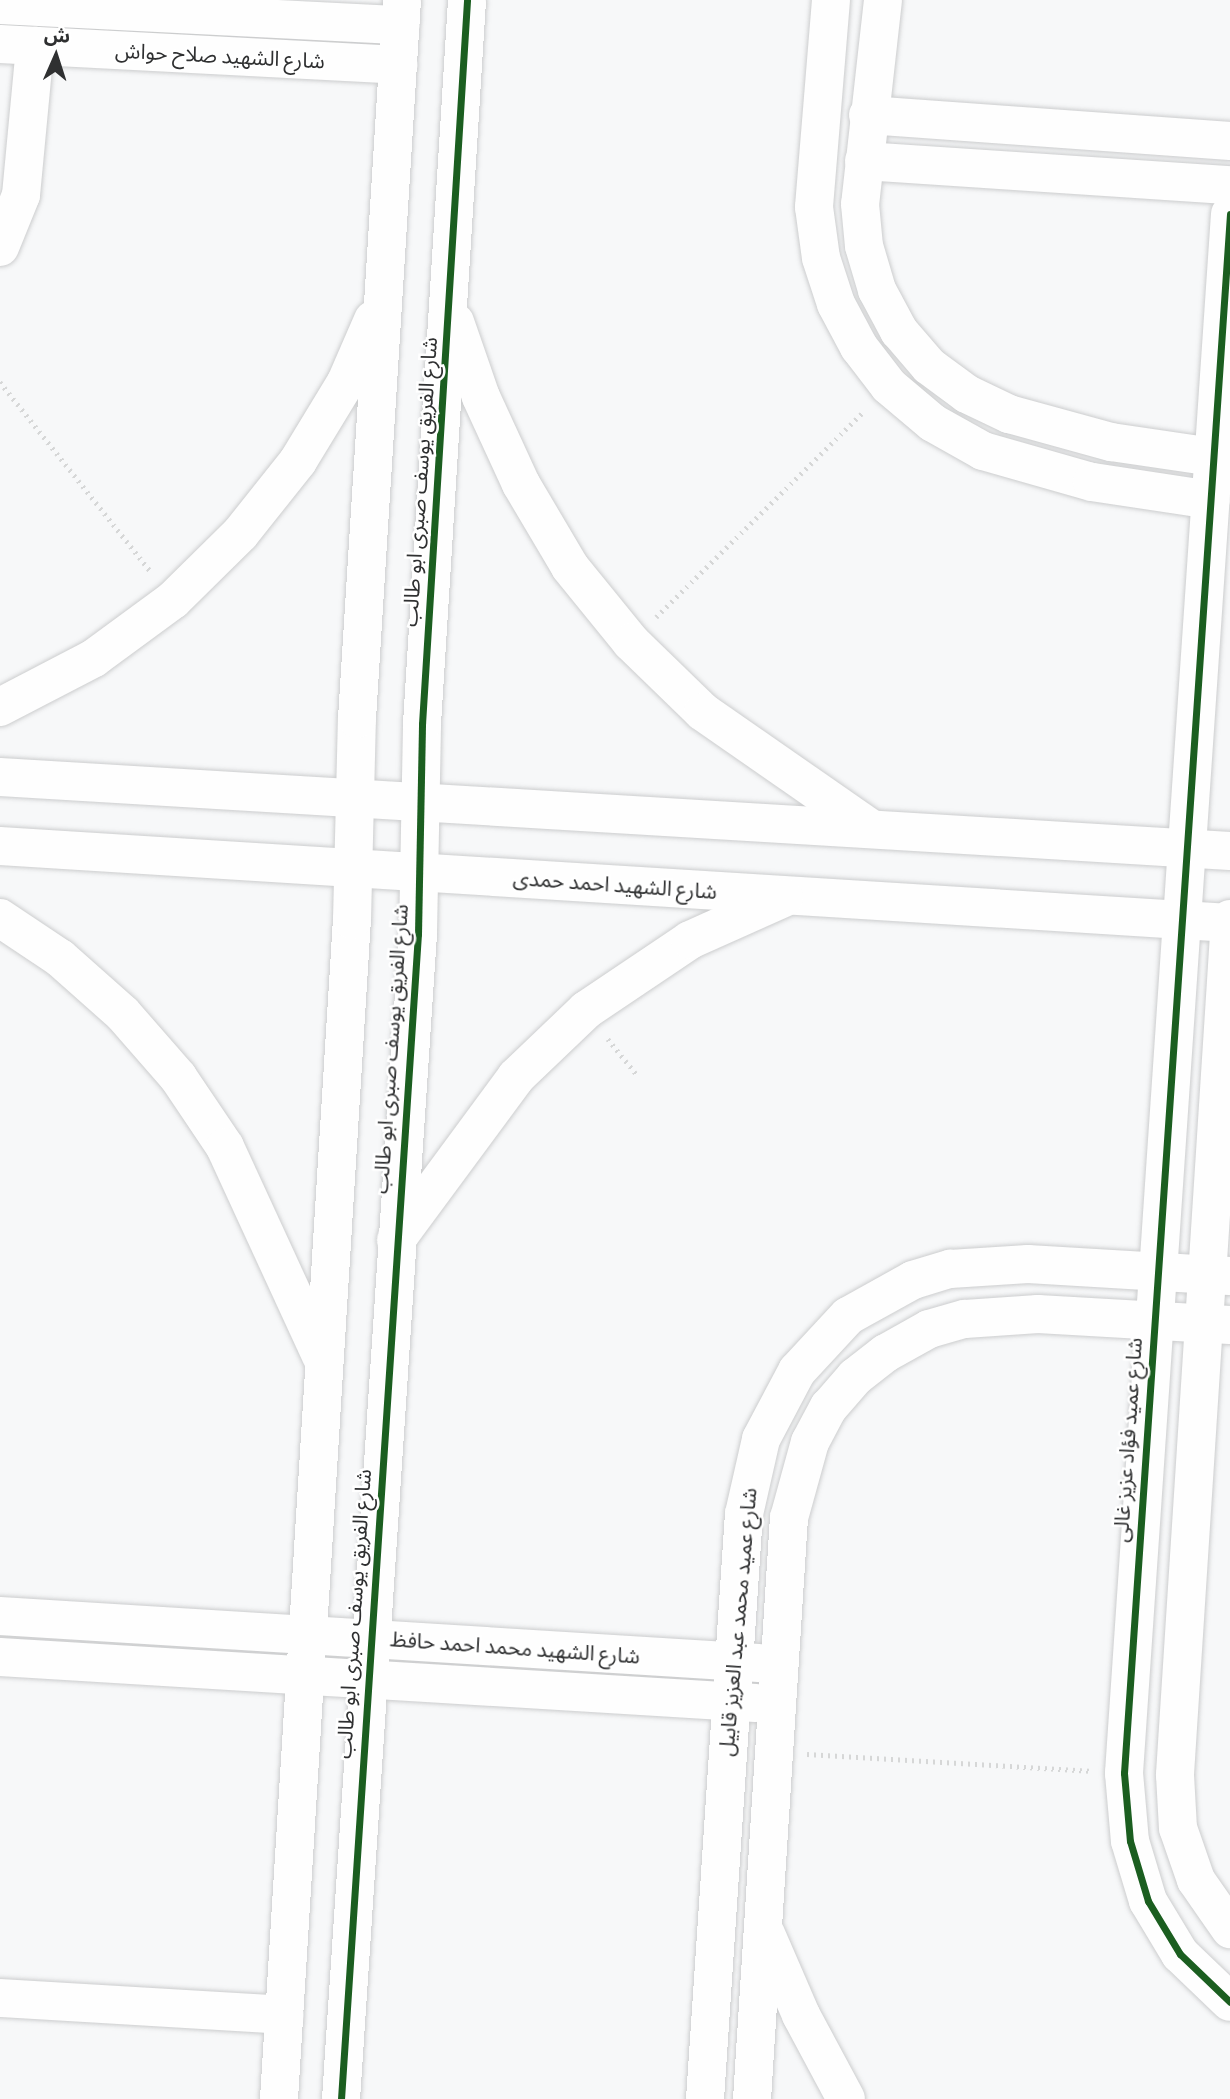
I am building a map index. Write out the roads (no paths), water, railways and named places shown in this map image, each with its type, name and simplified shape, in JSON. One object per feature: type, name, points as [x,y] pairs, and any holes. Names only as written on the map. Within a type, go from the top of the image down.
[{"type":"street","name":"شارع الفريق يوسف صبرى ابو طالب","points":[[341,2099],[418,873],[419,802],[467,0]]},
{"type":"street","points":[[831,0],[814,207],[821,258],[836,304],[859,347],[889,386],[933,423],[983,451],[1091,482],[1211,500]]},
{"type":"street","points":[[883,0],[860,204],[863,246],[877,290],[899,331],[929,366],[967,394],[1061,431],[1213,457]]},
{"type":"street","name":"شارع الشهيد صلاح حواش","points":[[0,5],[401,12]]},
{"type":"street","name":"شارع الفريق يوسف صبرى ابو طالب","points":[[279,2099],[401,12]]},
{"type":"street","points":[[0,247],[23,184],[18,45]]},
{"type":"street","name":"شارع الشهيد صلاح حواش","points":[[18,45],[398,65]]},
{"type":"street","points":[[868,115],[1230,141]]},
{"type":"street","points":[[864,161],[1230,185]]},
{"type":"street","name":"شارع عميد فؤاد عزيز غالى","points":[[1230,214],[1124,1773],[1130,1841],[1148,1901],[1181,1954],[1230,2002]]},
{"type":"street","points":[[0,708],[94,658],[173,600],[240,534],[298,461],[346,382],[384,296]]},
{"type":"street","points":[[449,304],[481,397],[521,484],[570,567],[631,642],[703,712],[871,829]]},
{"type":"street","points":[[0,777],[1230,851]]},
{"type":"street","name":"شارع الشهيد احمد حمدى","points":[[0,846],[1230,922]]},
{"type":"street","points":[[395,1242],[516,1077],[586,1010],[690,940],[788,896]]},
{"type":"street","points":[[0,918],[60,958],[123,1014],[178,1077],[225,1147],[324,1363]]},
{"type":"street","points":[[1230,922],[1217,1325],[1175,1775],[1178,1829],[1196,1880],[1230,1929]]},
{"type":"street","name":"شارع عميد محمد عبد العزيز قابيل","points":[[705,2099],[731,1701],[750,1476],[777,1404],[821,1341],[879,1296],[950,1269],[1028,1264],[1219,1276]]},
{"type":"street","name":"شارع عميد محمد عبد العزيز قابيل","points":[[752,2099],[789,1518],[797,1479],[816,1430],[855,1377],[929,1329],[965,1318],[1002,1313],[1217,1325]]},
{"type":"street","name":"شارع الشهيد محمد احمد حافظ","points":[[0,1616],[778,1665]]},
{"type":"street","name":"شارع الشهيد محمد احمد حافظ","points":[[0,1657],[776,1704]]},
{"type":"street","points":[[762,1926],[800,2015],[846,2099]]},
{"type":"street","points":[[0,1998],[284,2015]]}]
